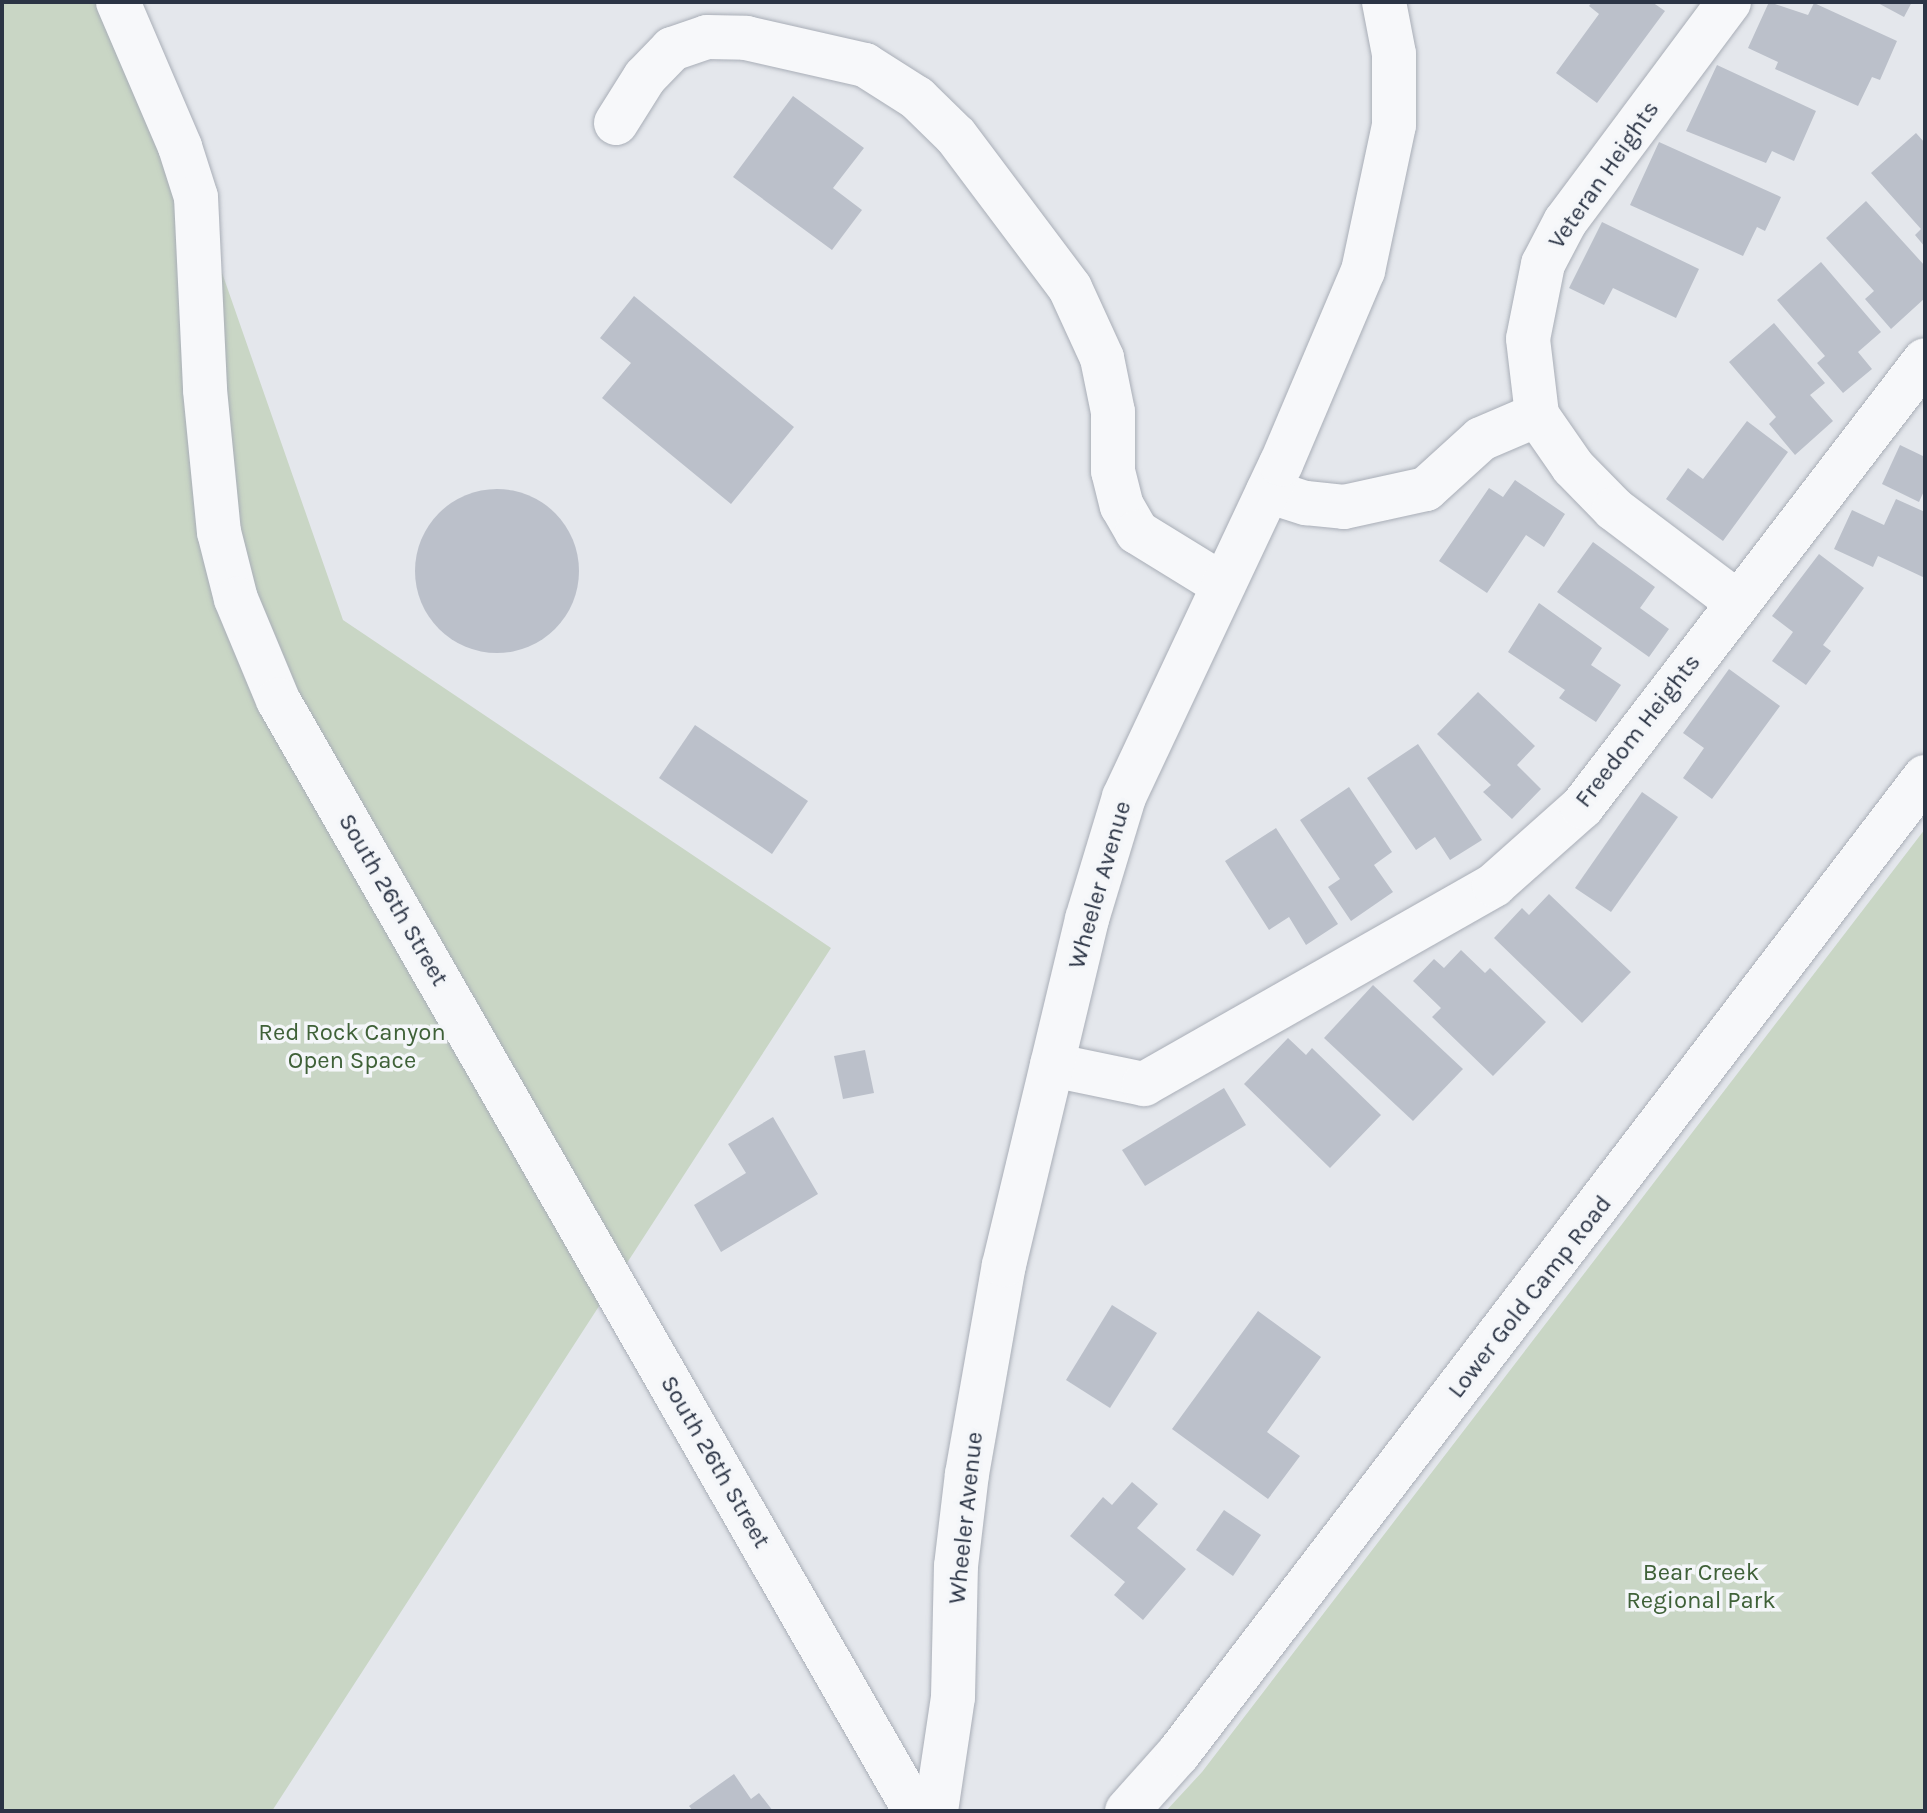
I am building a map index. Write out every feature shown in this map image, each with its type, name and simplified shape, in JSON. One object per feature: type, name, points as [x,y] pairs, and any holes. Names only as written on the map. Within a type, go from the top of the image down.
[{"type":"street","name":"South 26th Street","points":[[118,2],[180,147],[196,197],[205,390],[219,532],[236,599],[278,700],[915,1811]]},
{"type":"street","name":"Wheeler Avenue","points":[[936,1811],[953,1697],[956,1566],[967,1474],[1004,1265],[1087,919],[1124,797],[1268,491],[1363,271],[1383,193],[1394,125],[1394,54],[1384,2]]},
{"type":"street","name":"Veteran Heights","points":[[1729,2],[1565,222],[1543,264],[1528,339],[1537,415],[1573,467],[1614,509],[1737,602]]},
{"type":"street","points":[[616,123],[645,77],[672,49],[707,37],[746,38],[865,65],[917,98],[956,136],[1070,288],[1102,358],[1113,412],[1113,471],[1122,506],[1137,532],[1223,585]]},
{"type":"street","name":"Freedom Heights","points":[[1052,1065],[1144,1084],[1494,885],[1582,807],[1925,360]]},
{"type":"street","points":[[1268,491],[1344,507],[1426,489],[1481,439],[1537,415]]},
{"type":"street","name":"Lower Gold Camp Road","points":[[1127,1811],[1188,1741],[1925,777]]},
{"type":"green space","name":"Red Rock Canyon Open Space","points":[[2,2],[108,2],[196,198],[343,620],[831,948],[272,1811],[2,1811]]},
{"type":"green space","name":"Bear Creek Regional Park","points":[[1925,829],[1925,1811],[1166,1811],[1202,1772]]},
{"type":"building","points":[[1592,2],[1652,2],[1665,11],[1597,103],[1556,73],[1599,14],[1589,6]]},
{"type":"building","points":[[1769,2],[1808,15],[1814,3],[1897,41],[1880,80],[1872,77],[1858,106],[1775,69],[1778,62],[1748,48]]},
{"type":"building","points":[[1876,2],[1912,2],[1904,17]]},
{"type":"building","points":[[1717,65],[1816,111],[1794,161],[1772,151],[1766,163],[1686,131]]},
{"type":"building","points":[[793,96],[864,148],[833,188],[862,210],[832,250],[733,177]]},
{"type":"building","points":[[1916,133],[1925,143],[1925,247],[1915,235],[1921,229],[1871,173]]},
{"type":"building","points":[[1659,142],[1781,197],[1765,231],[1757,227],[1743,256],[1630,205]]},
{"type":"building","points":[[1866,201],[1925,266],[1925,298],[1891,329],[1865,299],[1874,291],[1826,238]]},
{"type":"building","points":[[1602,222],[1699,269],[1676,318],[1613,288],[1604,305],[1569,288]]},
{"type":"building","points":[[1821,262],[1881,332],[1858,352],[1872,369],[1843,393],[1817,363],[1825,356],[1777,300]]},
{"type":"building","points":[[634,296],[794,427],[731,504],[602,398],[631,363],[600,338]]},
{"type":"building","points":[[1774,323],[1825,383],[1810,395],[1833,421],[1795,455],[1769,424],[1776,417],[1729,362]]},
{"type":"building","points":[[1747,421],[1788,452],[1723,541],[1666,499],[1688,468],[1703,479]]},
{"type":"building","points":[[1900,445],[1925,457],[1925,489],[1919,502],[1882,484]]},
{"type":"building","points":[[1515,480],[1565,514],[1544,547],[1526,535],[1487,593],[1439,561],[1489,488],[1503,497]]},
{"type":"building","points":[[497,489],[528,495],[555,513],[573,540],[579,571],[573,602],[555,629],[528,647],[497,653],[466,647],[439,629],[421,602],[415,571],[421,540],[439,513],[466,495]]},
{"type":"building","points":[[1896,499],[1925,512],[1925,578],[1878,556],[1873,567],[1834,549],[1852,510],[1884,525]]},
{"type":"building","points":[[1593,542],[1655,587],[1640,608],[1669,629],[1649,657],[1557,592]]},
{"type":"building","points":[[1819,554],[1864,588],[1823,645],[1831,651],[1806,685],[1772,661],[1793,632],[1772,616]]},
{"type":"building","points":[[1539,603],[1602,648],[1591,665],[1621,685],[1596,722],[1559,698],[1565,690],[1508,652]]},
{"type":"building","points":[[1729,669],[1780,706],[1712,799],[1683,778],[1704,748],[1683,733]]},
{"type":"building","points":[[1478,692],[1535,746],[1517,765],[1541,789],[1512,819],[1483,792],[1491,785],[1437,734]]},
{"type":"building","points":[[695,725],[808,801],[772,854],[659,778]]},
{"type":"building","points":[[1418,744],[1482,840],[1450,860],[1435,837],[1416,850],[1367,778]]},
{"type":"building","points":[[1349,787],[1392,852],[1374,865],[1393,892],[1351,921],[1328,887],[1340,879],[1300,820]]},
{"type":"building","points":[[1642,792],[1678,817],[1611,912],[1575,888]]},
{"type":"building","points":[[1276,828],[1338,924],[1306,945],[1289,917],[1269,930],[1225,861]]},
{"type":"building","points":[[1549,894],[1631,972],[1582,1023],[1494,938],[1522,908],[1529,915]]},
{"type":"building","points":[[1461,950],[1485,973],[1490,968],[1546,1022],[1493,1076],[1432,1017],[1441,1008],[1413,981],[1434,959],[1444,968]]},
{"type":"building","points":[[1373,985],[1463,1069],[1413,1121],[1324,1038]]},
{"type":"building","points":[[1288,1038],[1306,1055],[1312,1048],[1381,1115],[1330,1168],[1244,1084]]},
{"type":"building","points":[[865,1050],[874,1093],[843,1099],[834,1056]]},
{"type":"building","points":[[1224,1088],[1246,1125],[1145,1186],[1122,1150]]},
{"type":"building","points":[[773,1117],[818,1194],[721,1252],[694,1205],[746,1173],[728,1144]]},
{"type":"building","points":[[1112,1305],[1157,1333],[1110,1408],[1066,1380]]},
{"type":"building","points":[[1258,1311],[1321,1357],[1267,1432],[1300,1456],[1268,1499],[1172,1429]]},
{"type":"building","points":[[1132,1482],[1158,1504],[1137,1528],[1186,1569],[1143,1620],[1114,1595],[1125,1582],[1070,1536],[1103,1497],[1112,1505]]},
{"type":"building","points":[[1224,1510],[1261,1535],[1233,1576],[1196,1550]]},
{"type":"building","points":[[734,1774],[751,1799],[759,1793],[773,1811],[693,1811],[689,1806]]}]
